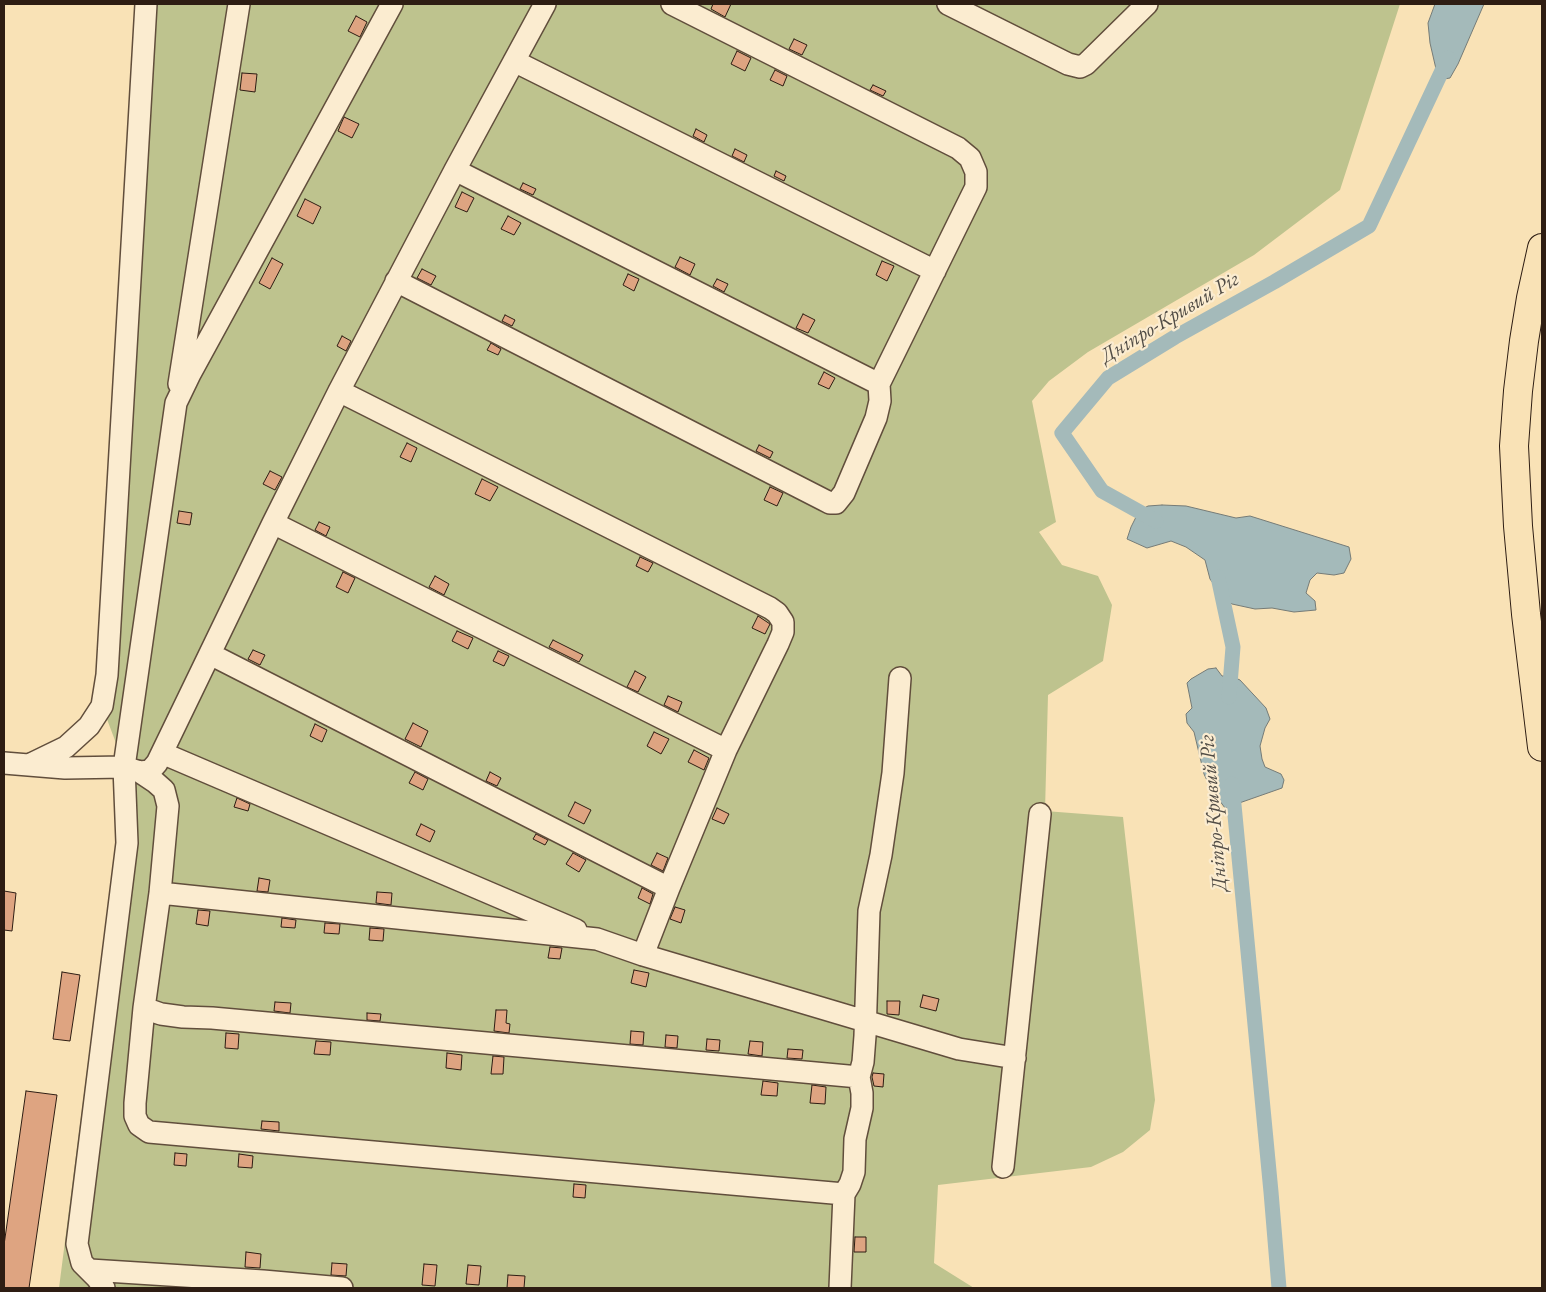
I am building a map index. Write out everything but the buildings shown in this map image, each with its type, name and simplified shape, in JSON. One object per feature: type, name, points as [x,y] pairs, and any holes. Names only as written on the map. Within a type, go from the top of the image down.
[{"type":"main road","points":[[1542,248],[1524,341],[1514,446],[1526,614],[1542,747]]},
{"type":"street","points":[[28,765],[66,747],[90,726],[102,706],[108,675],[146,4]]},
{"type":"street","points":[[104,1288],[82,1262],[77,1244],[127,843],[132,770],[176,403],[239,4]]},
{"type":"street","points":[[176,403],[392,4]]},
{"type":"street","points":[[4,763],[65,768],[150,771],[157,763],[339,391],[545,4]]},
{"type":"street","points":[[396,281],[830,503],[836,503],[844,493],[876,418],[880,401],[879,384],[976,187],[976,172],[970,158],[958,148],[672,4]]},
{"type":"street","points":[[948,4],[1068,64],[1080,66],[1086,64],[1147,4]]},
{"type":"street","points":[[514,61],[935,271]]},
{"type":"street","points":[[455,170],[879,384]]},
{"type":"street","points":[[339,391],[770,608],[778,613],[783,622],[783,632],[778,644],[726,750],[643,955]]},
{"type":"street","points":[[273,523],[726,750]]},
{"type":"street","points":[[210,654],[669,888]]},
{"type":"street","points":[[840,1288],[844,1194],[854,1172],[855,1138],[862,1108],[859,1077],[863,1062],[866,1022],[869,911],[882,855],[893,772],[900,678]]},
{"type":"street","points":[[162,753],[596,939],[643,955],[959,1049],[1015,1058]]},
{"type":"street","points":[[132,770],[155,782],[164,790],[168,806],[160,893],[144,1008],[135,1116],[139,1125],[149,1132],[844,1194]]},
{"type":"street","points":[[1003,1167],[1040,814]]},
{"type":"street","points":[[160,893],[596,939]]},
{"type":"street","points":[[144,1008],[161,1014],[183,1017],[859,1077]]},
{"type":"street","points":[[90,1270],[262,1284],[342,1288]]},
{"type":"green space","points":[[144,4],[1400,4],[1340,190],[1254,255],[1088,352],[1049,381],[1032,401],[1056,522],[1039,532],[1062,565],[1098,576],[1112,605],[1103,661],[1048,695],[1045,811],[1123,817],[1155,1100],[1150,1130],[1123,1152],[1091,1167],[938,1185],[934,1263],[974,1288],[59,1288],[118,828],[122,759],[102,706]]},
{"type":"shaded area","points":[[1435,4],[1484,4],[1458,64],[1450,78],[1444,79],[1436,69],[1430,43],[1428,23]]},
{"type":"shaded area","points":[[1148,506],[1186,506],[1236,518],[1250,516],[1349,547],[1351,559],[1344,573],[1334,575],[1317,573],[1310,580],[1306,593],[1315,601],[1316,610],[1294,612],[1272,608],[1255,609],[1232,604],[1222,596],[1210,579],[1205,560],[1186,547],[1171,541],[1147,548],[1127,539],[1139,511]]},
{"type":"shaded area","points":[[1216,668],[1222,676],[1231,676],[1240,680],[1266,708],[1270,719],[1265,728],[1260,746],[1262,759],[1265,767],[1281,774],[1284,780],[1282,788],[1225,808],[1211,789],[1204,774],[1194,732],[1187,723],[1186,714],[1192,708],[1187,683],[1208,669]]},
{"type":"waterway","name":"Дніпро-Кривий Ріг","points":[[1156,521],[1102,491],[1062,433],[1108,378],[1175,337],[1369,226],[1448,58]]},
{"type":"waterway","name":"Дніпро-Кривий Ріг","points":[[1218,577],[1233,647],[1229,697]]},
{"type":"waterway","name":"Дніпро-Кривий Ріг","points":[[1232,784],[1279,1288]]}]
